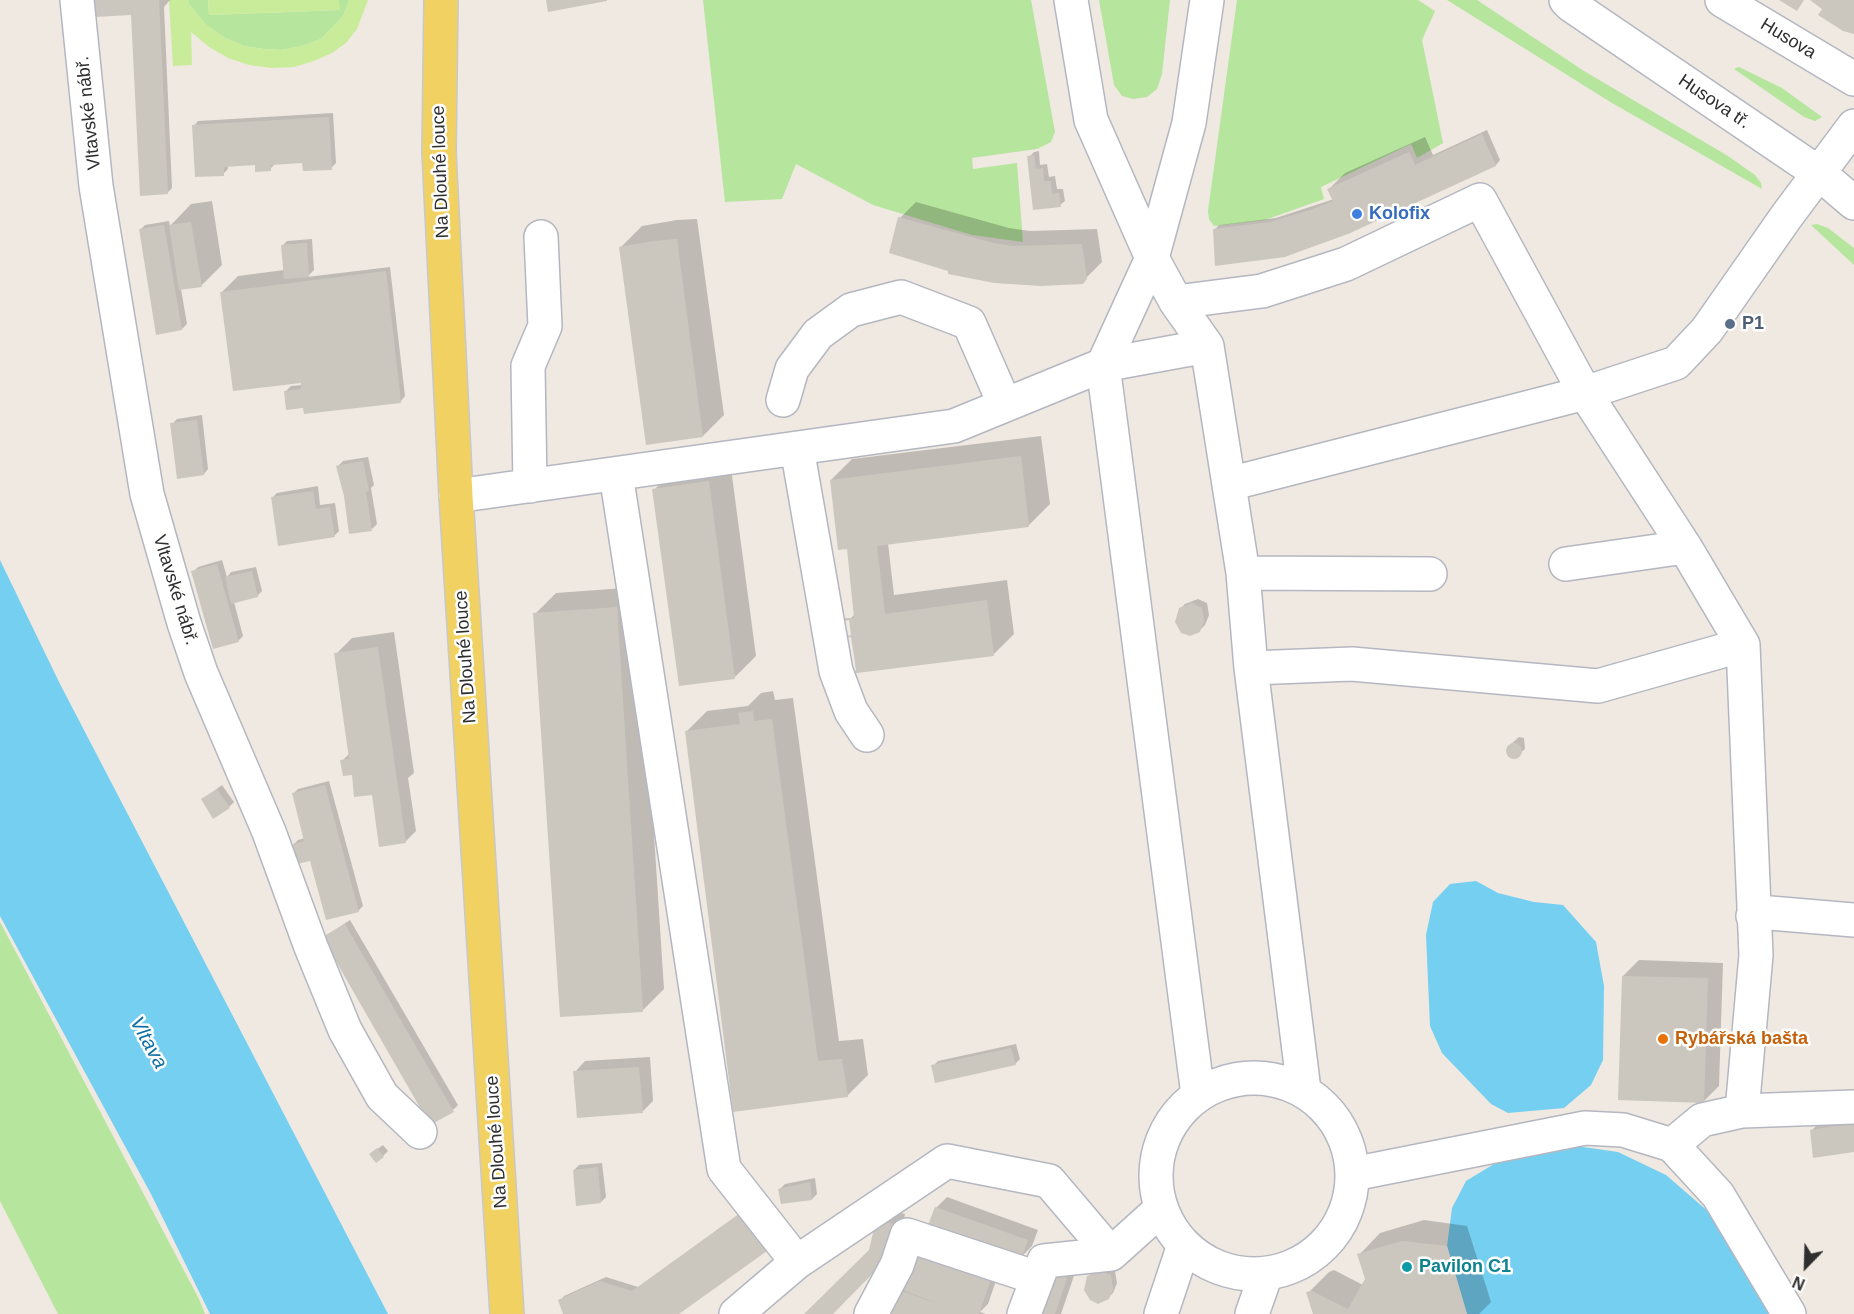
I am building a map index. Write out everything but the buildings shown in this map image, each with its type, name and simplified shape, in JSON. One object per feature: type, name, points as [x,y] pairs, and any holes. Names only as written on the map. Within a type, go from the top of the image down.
[{"type":"main road","name":"Na Dlouhé louce","points":[[441,0],[439,152],[456,496],[507,1314]]},
{"type":"street","name":"Vltavské nábř.","points":[[77,0],[96,186],[143,475],[184,623],[201,673],[269,832],[311,947],[345,1030],[382,1096],[420,1132]]},
{"type":"street","points":[[1071,0],[1091,120],[1152,258],[1176,302],[1207,346],[1243,573],[1251,668],[1304,1090]]},
{"type":"street","points":[[1198,1095],[1103,365],[1152,258],[1189,123],[1207,0]]},
{"type":"street","name":"Husova","points":[[1722,0],[1854,80]]},
{"type":"street","name":"Husova tř.","points":[[1562,2],[1820,174],[1854,203]]},
{"type":"street","points":[[1228,484],[1585,393],[1676,363],[1707,330],[1786,217],[1854,126]]},
{"type":"street","points":[[1176,302],[1262,291],[1346,264],[1480,200],[1585,393],[1685,547],[1743,645],[1756,955],[1742,1112]]},
{"type":"street","points":[[530,486],[528,366],[545,326],[541,237]]},
{"type":"street","points":[[783,400],[792,369],[818,334],[851,310],[901,297],[969,323],[1005,405]]},
{"type":"street","points":[[456,496],[954,426],[1103,365],[1207,346]]},
{"type":"street","points":[[797,448],[836,671],[851,711],[867,735]]},
{"type":"street","points":[[616,474],[724,1169],[797,1262]]},
{"type":"street","points":[[1566,564],[1685,547]]},
{"type":"street","points":[[1243,573],[1430,574]]},
{"type":"street","points":[[1251,668],[1352,664],[1598,686],[1743,645]]},
{"type":"street","points":[[1753,916],[1770,913],[1854,920]]},
{"type":"street","points":[[1250,1077],[1278,1080],[1304,1090],[1330,1112],[1347,1141],[1353,1174],[1350,1203],[1338,1230],[1319,1251],[1294,1267],[1266,1274],[1236,1273],[1208,1263],[1184,1245],[1171,1228],[1161,1209],[1155,1178],[1160,1146],[1174,1117],[1198,1095],[1222,1082],[1250,1077]]},
{"type":"street","points":[[1672,1146],[1702,1120],[1742,1112],[1854,1107]]},
{"type":"street","points":[[1353,1174],[1585,1128],[1623,1130],[1672,1146],[1718,1195],[1789,1314]]},
{"type":"street","points":[[736,1314],[797,1262],[947,1161],[1049,1180],[1111,1254]]},
{"type":"street","points":[[1024,1314],[1044,1261],[1111,1254],[1161,1209]]},
{"type":"street","points":[[871,1314],[897,1264],[907,1235],[1037,1278]]},
{"type":"street","points":[[1161,1314],[1184,1245]]},
{"type":"street","points":[[1252,1314],[1266,1274]]},
{"type":"green space","points":[[169,0],[189,0],[189,4],[205,24],[225,38],[244,46],[281,50],[321,39],[343,16],[349,0],[368,0],[357,29],[346,43],[332,53],[294,67],[272,68],[249,65],[228,58],[209,47],[191,32],[192,65],[173,66]]},
{"type":"green space","points":[[189,0],[208,0],[209,15],[339,10],[339,0],[349,0],[343,16],[321,39],[281,50],[244,46],[225,38],[205,24],[189,4]]},
{"type":"green space","points":[[208,0],[339,0],[340,10],[209,15]]},
{"type":"green space","points":[[703,0],[1031,0],[1055,132],[1051,142],[1037,149],[972,158],[973,169],[1017,163],[1023,242],[972,235],[873,205],[796,164],[782,199],[725,202]]},
{"type":"green space","points":[[1099,0],[1170,0],[1162,74],[1157,89],[1147,97],[1133,99],[1122,96],[1114,85]]},
{"type":"green space","points":[[1237,0],[1418,0],[1435,11],[1422,40],[1443,143],[1417,158],[1411,144],[1321,187],[1324,199],[1265,220],[1214,226],[1209,219],[1208,211]]},
{"type":"green space","points":[[1447,0],[1477,0],[1584,71],[1728,156],[1755,175],[1762,189],[1612,103]]},
{"type":"green space","points":[[1739,67],[1782,88],[1822,117],[1815,121],[1804,117],[1734,69]]},
{"type":"green space","points":[[1817,224],[1828,228],[1854,248],[1854,265],[1811,225]]},
{"type":"green space","points":[[0,922],[205,1314],[58,1314],[0,1201]]},
{"type":"water","name":"Vltava","points":[[0,560],[60,684],[388,1314],[210,1314],[151,1194],[0,916]]},
{"type":"water","points":[[1476,881],[1498,893],[1534,902],[1563,905],[1596,942],[1604,986],[1603,1060],[1591,1085],[1564,1108],[1508,1113],[1491,1104],[1442,1053],[1430,1026],[1426,935],[1433,902],[1450,884]]},
{"type":"water","points":[[1576,1146],[1618,1152],[1666,1175],[1710,1213],[1767,1294],[1769,1314],[1467,1314],[1447,1246],[1452,1208],[1466,1181],[1494,1164]]},
{"type":"place","name":"Kolofix","points":[[1357,214]]},
{"type":"place","name":"P1","points":[[1730,324]]},
{"type":"place","name":"Rybářská bašta","points":[[1663,1039]]},
{"type":"place","name":"Pavilon C1","points":[[1407,1267]]}]
